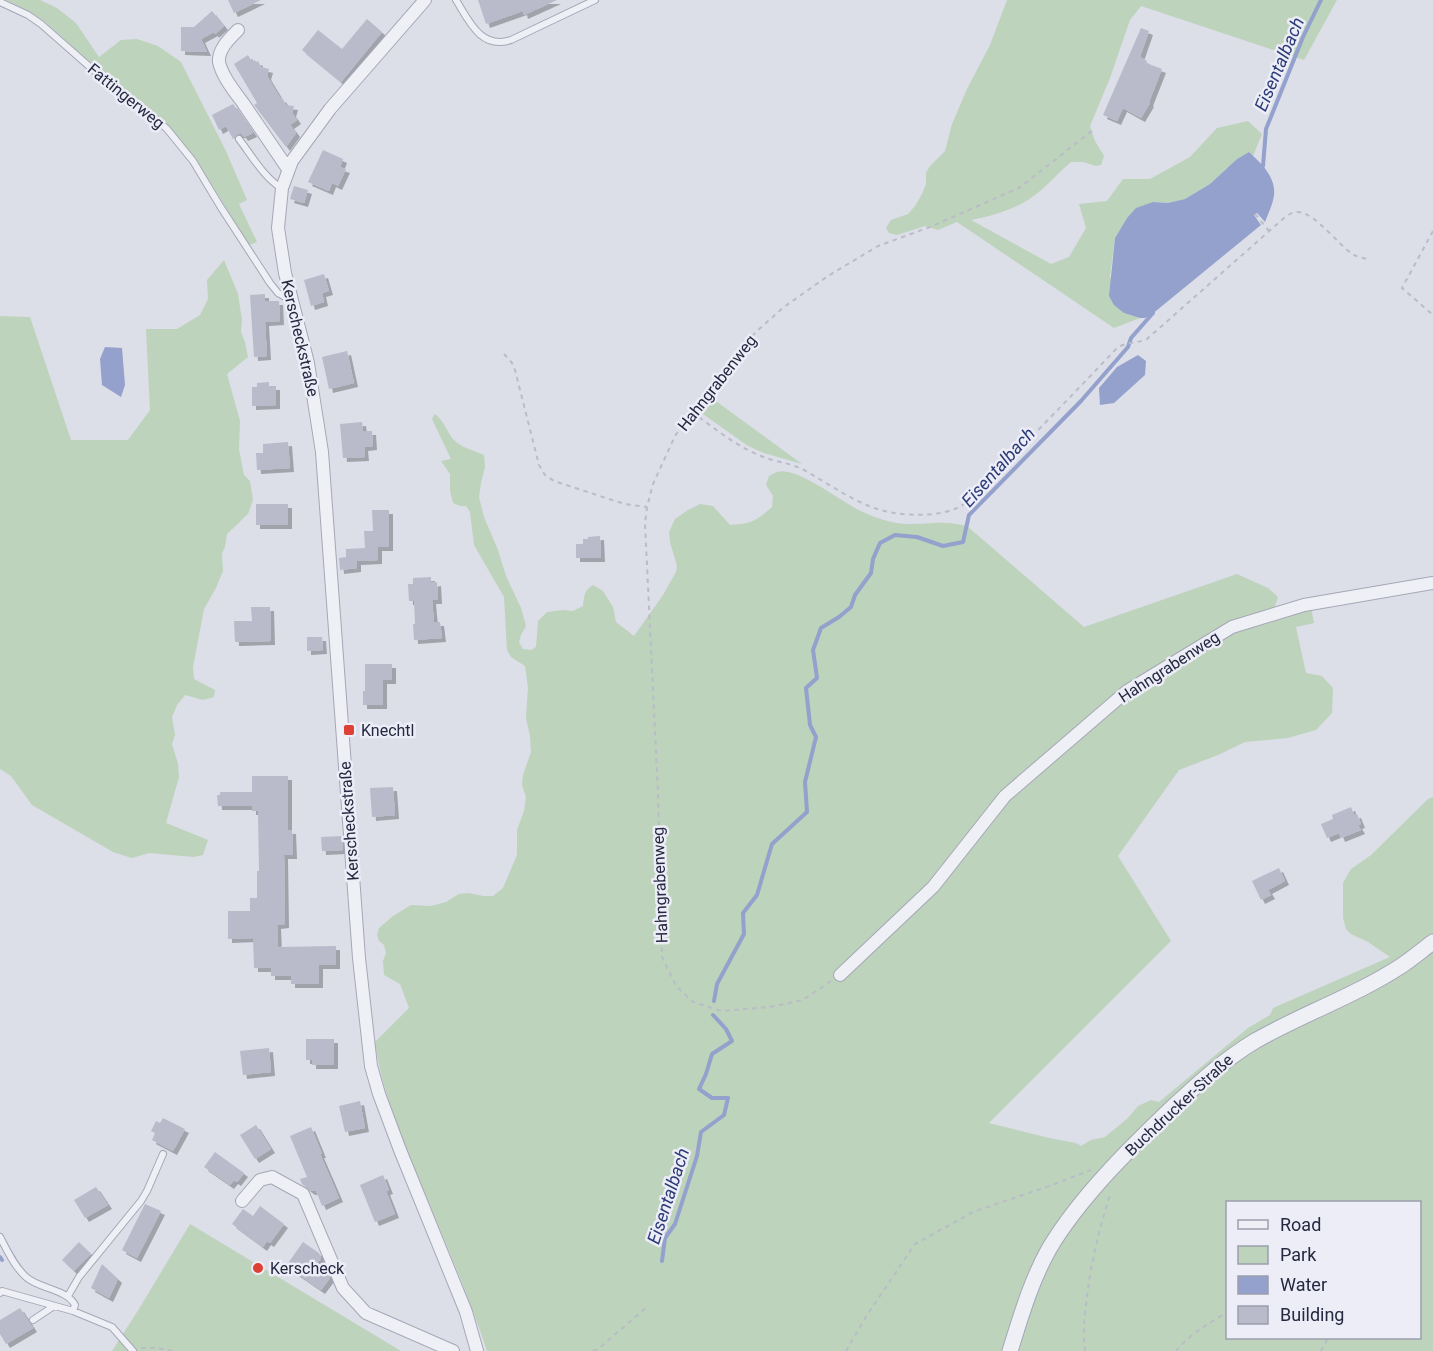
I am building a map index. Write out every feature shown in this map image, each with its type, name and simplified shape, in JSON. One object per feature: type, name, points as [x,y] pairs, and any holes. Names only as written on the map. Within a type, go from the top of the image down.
[{"type":"street","name":"Kerscheckstraße","points":[[424,0],[330,109],[304,144],[288,169],[282,188],[278,228],[285,273],[308,363],[322,452],[358,949],[371,1066],[400,1150],[466,1312],[477,1351]]},
{"type":"street","points":[[238,30],[223,48],[219,62],[227,80],[288,169]]},
{"type":"street","name":"Hahngrabenweg","points":[[840,975],[933,887],[1005,796],[1128,691],[1232,627],[1304,605],[1433,583]]},
{"type":"street","name":"Buchdrucker-Straße","points":[[1010,1351],[1034,1281],[1049,1249],[1092,1192],[1149,1129],[1207,1075],[1236,1053],[1387,974],[1433,942]]},
{"type":"street","points":[[242,1201],[260,1180],[272,1177],[303,1194],[343,1288],[366,1313],[453,1351]]},
{"type":"lane","points":[[456,0],[478,32],[489,41],[496,43],[511,40],[595,0]]},
{"type":"lane","name":"Fattingerweg","points":[[0,2],[41,24],[107,82],[168,129],[193,161],[270,283],[278,293],[292,302]]},
{"type":"lane","points":[[239,139],[259,167],[282,188]]},
{"type":"lane","points":[[68,1296],[79,1277],[141,1201],[163,1154]]},
{"type":"lane","points":[[0,1237],[27,1278],[68,1296],[75,1305],[73,1311]]},
{"type":"lane","points":[[0,1293],[2,1291],[73,1311],[112,1327],[133,1351]]},
{"type":"lane","points":[[33,1320],[54,1306]]},
{"type":"path","name":"Hahngrabenweg","points":[[840,975],[803,1000],[770,1007],[721,1011],[693,1002],[675,986],[662,957],[658,793],[645,524],[653,484],[675,436],[692,411],[739,350],[784,307],[853,260],[878,246],[930,227],[1019,188],[1093,130]]},
{"type":"path","points":[[692,411],[746,450],[801,468],[877,509],[894,513],[943,512],[958,508],[969,500],[1118,348],[1125,343],[1147,339],[1292,213],[1305,213],[1355,255],[1368,259]]},
{"type":"path","points":[[1255,214],[1269,231]]},
{"type":"path","points":[[1433,231],[1402,288],[1433,315]]},
{"type":"path","points":[[504,354],[515,370],[539,465],[545,475],[554,481],[612,500],[647,507]]},
{"type":"path","points":[[846,1351],[867,1315],[915,1244],[973,1212],[1091,1170]]},
{"type":"path","points":[[1085,1351],[1083,1328],[1089,1280],[1095,1248],[1112,1187]]},
{"type":"path","points":[[593,1351],[647,1307]]},
{"type":"path","points":[[1176,1351],[1183,1342],[1226,1313]]},
{"type":"path","points":[[133,1351],[145,1347],[173,1351]]},
{"type":"green space","points":[[6,0],[40,0],[57,8],[76,23],[99,57],[121,40],[137,39],[158,46],[181,62],[226,151],[247,200],[239,204],[257,242],[249,245],[196,159],[170,127],[145,105],[109,79],[44,21]]},
{"type":"green space","points":[[1007,0],[1337,0],[1304,60],[1141,6],[1130,20],[1090,126],[1095,141],[1104,156],[1101,165],[1071,162],[1044,188],[1025,202],[998,213],[971,220],[1051,264],[1069,257],[1086,228],[1079,204],[1107,201],[1123,179],[1150,179],[1190,157],[1217,128],[1248,121],[1262,134],[1253,156],[1249,152],[1237,159],[1210,184],[1185,199],[1168,203],[1153,202],[1127,218],[1115,238],[1110,276],[1124,313],[1140,318],[1114,328],[957,222],[938,230],[925,226],[897,235],[889,233],[886,228],[891,220],[908,214],[915,206],[926,184],[926,173],[945,151],[952,124],[990,45]]},
{"type":"green space","points":[[224,260],[238,294],[242,320],[241,332],[248,357],[227,374],[240,421],[239,449],[244,475],[250,481],[253,500],[248,514],[227,534],[222,553],[223,571],[204,609],[193,667],[194,679],[215,690],[214,697],[203,700],[185,695],[177,705],[172,717],[175,735],[172,744],[179,777],[166,823],[208,840],[203,855],[194,857],[149,853],[132,858],[113,852],[32,805],[11,776],[0,769],[0,316],[30,317],[71,440],[128,440],[150,410],[146,329],[177,329],[200,315],[208,299],[207,280]]},
{"type":"green space","points":[[709,396],[802,464],[748,446],[703,414],[700,408]]},
{"type":"green space","points":[[435,414],[456,442],[484,455],[485,467],[479,497],[506,576],[521,608],[526,626],[519,642],[523,649],[531,650],[536,647],[538,621],[547,612],[573,611],[583,606],[586,591],[593,585],[603,591],[613,607],[616,622],[634,636],[676,572],[677,566],[669,532],[675,519],[700,504],[713,506],[730,525],[753,521],[772,507],[773,496],[766,485],[769,476],[777,472],[786,472],[808,480],[854,508],[885,520],[902,524],[944,523],[967,526],[1084,627],[1237,574],[1268,588],[1278,597],[1271,618],[1311,607],[1314,623],[1296,627],[1306,673],[1322,676],[1333,688],[1332,713],[1316,730],[1288,738],[1245,742],[1179,770],[1118,856],[1171,941],[989,1123],[1081,1146],[1091,1140],[1105,1137],[1128,1118],[1138,1106],[1151,1100],[1159,1102],[1248,1028],[1270,1015],[1273,1008],[1390,957],[1346,929],[1343,918],[1343,883],[1351,869],[1371,855],[1428,799],[1433,797],[1433,934],[1411,952],[1384,969],[1254,1035],[1087,1188],[1004,1351],[487,1351],[464,1286],[393,1113],[382,1078],[375,1042],[409,1008],[400,984],[384,975],[383,961],[386,953],[377,935],[379,928],[411,905],[431,906],[446,902],[459,894],[493,896],[503,888],[517,855],[517,830],[526,797],[522,785],[523,775],[531,752],[526,718],[528,688],[525,666],[511,657],[507,650],[504,597],[474,545],[470,512],[466,506],[453,503],[450,474],[441,461],[451,459],[432,419]]},
{"type":"green space","points":[[1433,948],[1433,1351],[1015,1351],[1046,1266],[1081,1213],[1153,1133],[1239,1057]]},
{"type":"green space","points":[[190,1224],[401,1351],[112,1351]]},
{"type":"water","points":[[1249,152],[1263,166],[1273,182],[1272,205],[1265,222],[1257,213],[1254,215],[1261,225],[1151,315],[1140,318],[1124,313],[1114,305],[1109,296],[1115,238],[1127,218],[1136,208],[1153,202],[1168,203],[1185,199],[1210,184],[1237,159]]},
{"type":"water","points":[[105,347],[122,348],[125,385],[121,397],[102,385],[100,359]]},
{"type":"water","points":[[1138,355],[1146,361],[1145,375],[1114,403],[1100,405],[1099,388],[1117,367]]},
{"type":"building","points":[[228,0],[261,0],[234,13]]},
{"type":"building","points":[[478,0],[557,0],[524,15],[523,11],[486,24]]},
{"type":"building","points":[[212,11],[224,26],[215,34],[214,32],[201,39],[207,52],[181,51],[181,27],[194,27]]},
{"type":"building","points":[[367,19],[382,32],[341,82],[302,50],[318,30],[342,49]]},
{"type":"building","points":[[1141,28],[1149,31],[1140,57],[1147,61],[1146,63],[1162,69],[1150,103],[1141,118],[1123,108],[1117,121],[1103,115]]},
{"type":"building","points":[[248,55],[252,62],[258,61],[261,67],[269,69],[267,76],[281,99],[286,105],[294,106],[292,113],[297,120],[290,125],[296,133],[286,147],[254,105],[257,103],[234,64]]},
{"type":"building","points":[[233,104],[253,133],[244,137],[238,134],[233,139],[226,126],[219,130],[212,115]]},
{"type":"building","points":[[323,150],[343,159],[340,167],[346,169],[338,186],[332,183],[329,191],[308,182]]},
{"type":"building","points":[[294,186],[308,190],[304,203],[290,199]]},
{"type":"building","points":[[324,274],[329,291],[322,293],[324,302],[311,306],[304,280]]},
{"type":"building","points":[[265,294],[265,301],[279,301],[280,321],[265,322],[267,356],[254,357],[250,295]]},
{"type":"building","points":[[347,351],[354,383],[329,389],[322,357]]},
{"type":"building","points":[[269,382],[269,386],[276,386],[276,405],[252,406],[252,387],[257,387],[257,383]]},
{"type":"building","points":[[362,422],[363,431],[372,431],[373,446],[364,447],[365,457],[343,458],[340,424]]},
{"type":"building","points":[[288,442],[290,468],[257,470],[256,453],[263,453],[263,444]]},
{"type":"building","points":[[256,504],[288,504],[288,525],[256,525]]},
{"type":"building","points":[[372,510],[389,510],[389,547],[378,547],[378,560],[357,561],[357,568],[340,570],[339,558],[346,557],[346,549],[365,548],[364,531],[373,531]]},
{"type":"building","points":[[600,536],[601,558],[576,558],[576,544],[583,544],[583,539],[588,539],[588,537]]},
{"type":"building","points":[[431,577],[431,583],[437,582],[438,600],[432,600],[434,622],[440,622],[442,638],[414,640],[414,601],[409,601],[408,584],[413,584],[413,578]]},
{"type":"building","points":[[251,607],[270,607],[271,641],[235,642],[234,621],[252,621]]},
{"type":"building","points":[[307,637],[322,637],[323,650],[307,651]]},
{"type":"building","points":[[365,664],[392,664],[392,680],[383,680],[383,705],[363,705]]},
{"type":"building","points":[[252,776],[288,776],[288,830],[292,830],[293,855],[284,855],[285,924],[277,925],[278,947],[336,946],[336,965],[319,965],[319,984],[291,984],[291,976],[271,976],[271,968],[254,968],[253,938],[228,939],[228,911],[250,911],[250,898],[257,898],[258,811],[252,811],[252,806],[218,806],[217,795],[220,795],[220,792],[252,792]]},
{"type":"building","points":[[393,787],[395,815],[372,817],[370,788]]},
{"type":"building","points":[[1351,807],[1354,815],[1357,814],[1361,830],[1341,838],[1339,833],[1327,838],[1321,824],[1333,819],[1332,815]]},
{"type":"building","points":[[342,836],[343,850],[322,851],[321,837]]},
{"type":"building","points":[[1279,868],[1285,881],[1268,890],[1271,895],[1261,900],[1252,881]]},
{"type":"building","points":[[306,1039],[334,1039],[334,1065],[312,1065],[312,1060],[306,1060]]},
{"type":"building","points":[[269,1048],[271,1072],[243,1075],[240,1051]]},
{"type":"building","points":[[360,1101],[365,1128],[345,1132],[339,1106]]},
{"type":"building","points":[[163,1118],[185,1129],[173,1151],[152,1140],[155,1133],[151,1131],[156,1121],[160,1123]]},
{"type":"building","points":[[256,1125],[271,1149],[255,1159],[240,1135]]},
{"type":"building","points":[[311,1127],[339,1198],[322,1206],[316,1191],[311,1191],[302,1184],[300,1179],[307,1177],[290,1136]]},
{"type":"building","points":[[215,1152],[244,1173],[237,1182],[234,1180],[230,1185],[204,1167]]},
{"type":"building","points":[[383,1175],[389,1190],[386,1191],[395,1214],[375,1222],[360,1185]]},
{"type":"building","points":[[96,1187],[108,1205],[85,1218],[74,1200]]},
{"type":"building","points":[[145,1204],[161,1211],[137,1258],[122,1250]]},
{"type":"building","points":[[260,1206],[284,1224],[270,1243],[267,1241],[263,1247],[232,1224],[243,1209],[253,1216]]},
{"type":"building","points":[[79,1242],[91,1254],[74,1271],[62,1260]]},
{"type":"building","points":[[303,1242],[319,1253],[321,1258],[317,1264],[326,1270],[330,1278],[321,1290],[286,1266]]},
{"type":"building","points":[[102,1264],[118,1279],[109,1298],[91,1288]]},
{"type":"building","points":[[20,1308],[33,1328],[6,1344],[0,1334],[0,1320]]},
{"type":"waterway","name":"Eisentalbach","points":[[1260,170],[1263,166],[1266,129],[1303,37],[1321,0]]},
{"type":"waterway","name":"Eisentalbach","points":[[714,1001],[717,984],[744,934],[743,913],[757,895],[772,844],[807,812],[805,782],[816,737],[810,725],[806,688],[817,678],[813,650],[821,628],[851,607],[855,595],[871,573],[873,559],[880,543],[895,535],[917,537],[943,546],[963,542],[969,515],[1081,401],[1128,347],[1131,338],[1153,313]]},
{"type":"waterway","name":"Eisentalbach","points":[[662,1261],[665,1238],[675,1224],[697,1156],[701,1132],[724,1115],[728,1098],[712,1098],[699,1089],[712,1054],[732,1041],[726,1029],[713,1015]]},
{"type":"place","name":"Knechtl","points":[[349,730]]},
{"type":"place","name":"Kerscheck","points":[[258,1268]]}]
